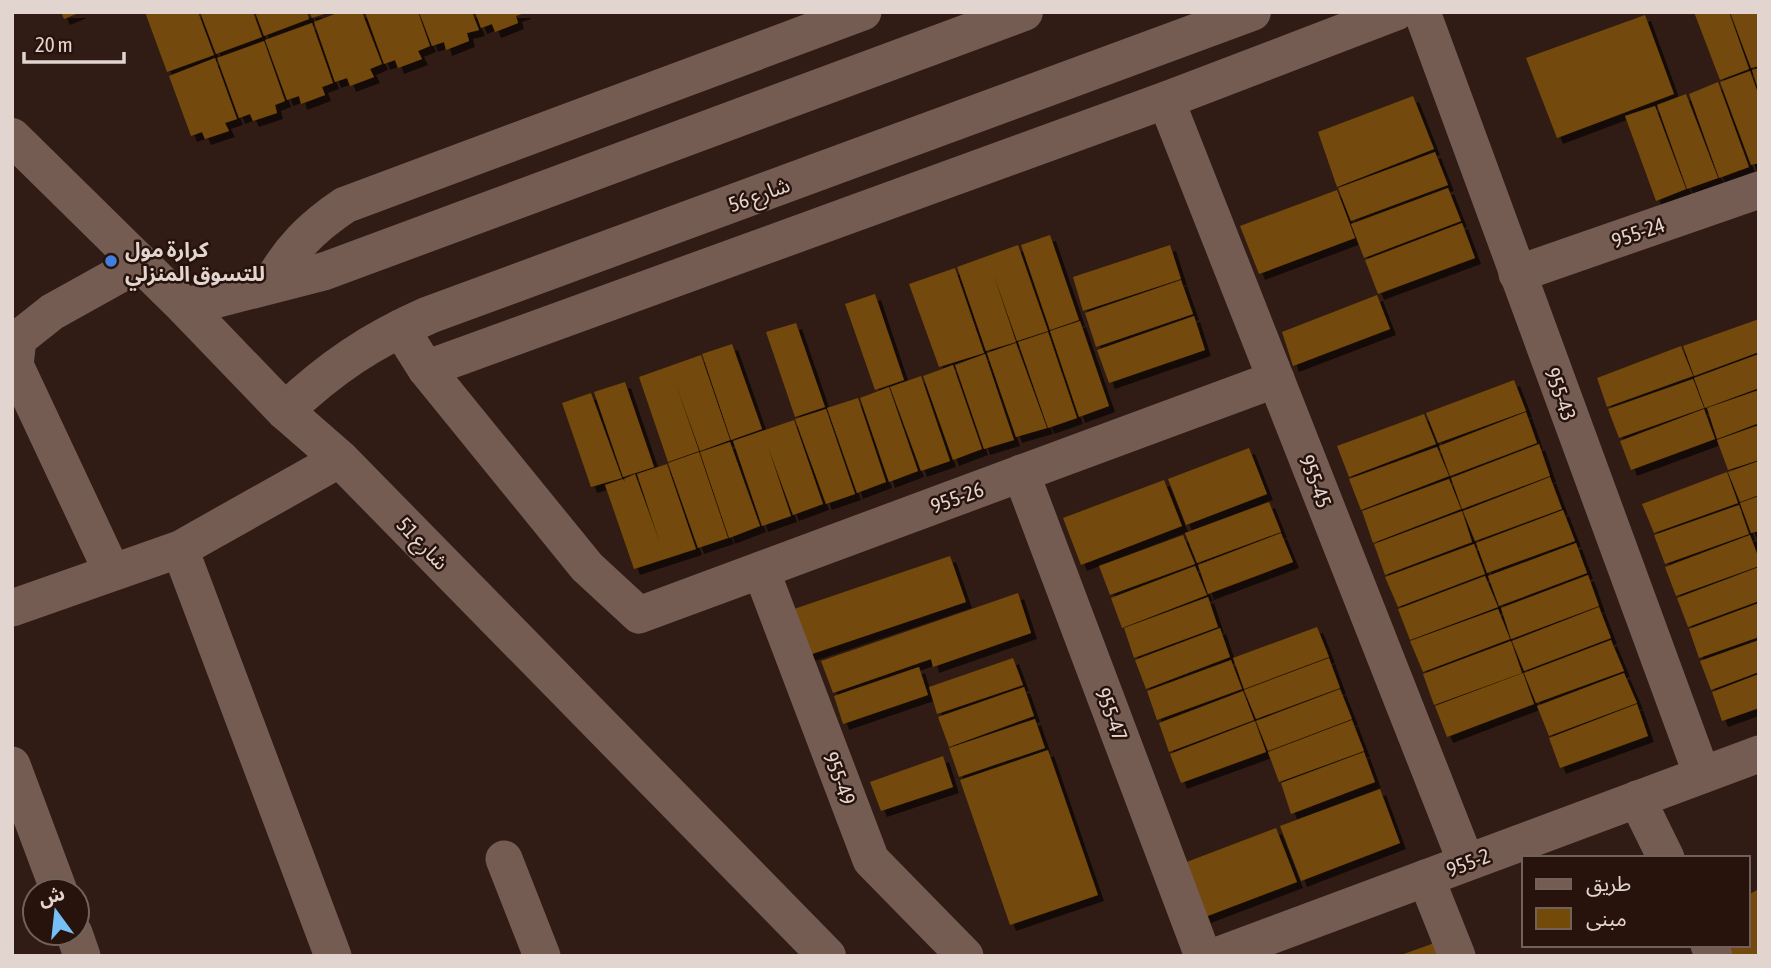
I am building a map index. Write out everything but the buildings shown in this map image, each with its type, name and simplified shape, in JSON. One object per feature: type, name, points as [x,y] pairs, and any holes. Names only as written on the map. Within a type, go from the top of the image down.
[{"type":"street","points":[[270,285],[283,261],[300,240],[321,221],[345,205],[863,12]]},
{"type":"street","points":[[185,307],[325,271],[1024,12]]},
{"type":"street","name":"شارع 56","points":[[285,411],[339,364],[368,344],[400,328],[1252,12]]},
{"type":"street","points":[[400,328],[426,369],[1166,100],[1396,12]]},
{"type":"street","name":"955-43","points":[[1422,12],[1702,775]]},
{"type":"street","name":"955-45","points":[[1166,100],[1466,862]]},
{"type":"street","name":"شارع 51","points":[[12,137],[185,307],[285,411],[340,459],[827,956]]},
{"type":"street","name":"955-24","points":[[1517,274],[1759,190]]},
{"type":"street","points":[[112,572],[15,365],[18,339],[52,312],[140,262]]},
{"type":"street","name":"955-26","points":[[426,369],[587,567],[639,615],[1276,379]]},
{"type":"street","points":[[12,608],[180,549],[340,459]]},
{"type":"street","name":"955-47","points":[[1021,473],[1203,956]]},
{"type":"street","points":[[180,549],[333,956]]},
{"type":"street","name":"955-49","points":[[761,570],[871,860],[965,956]]},
{"type":"street","name":"955-2","points":[[1216,956],[1759,754]]},
{"type":"street","points":[[12,765],[54,877]]},
{"type":"street","points":[[1637,799],[1665,856]]},
{"type":"street","points":[[504,859],[542,956]]},
{"type":"street","points":[[1426,878],[1457,956]]},
{"type":"place","name":"كرارة مول للتسوق المنزلي","points":[[111,261]]}]
